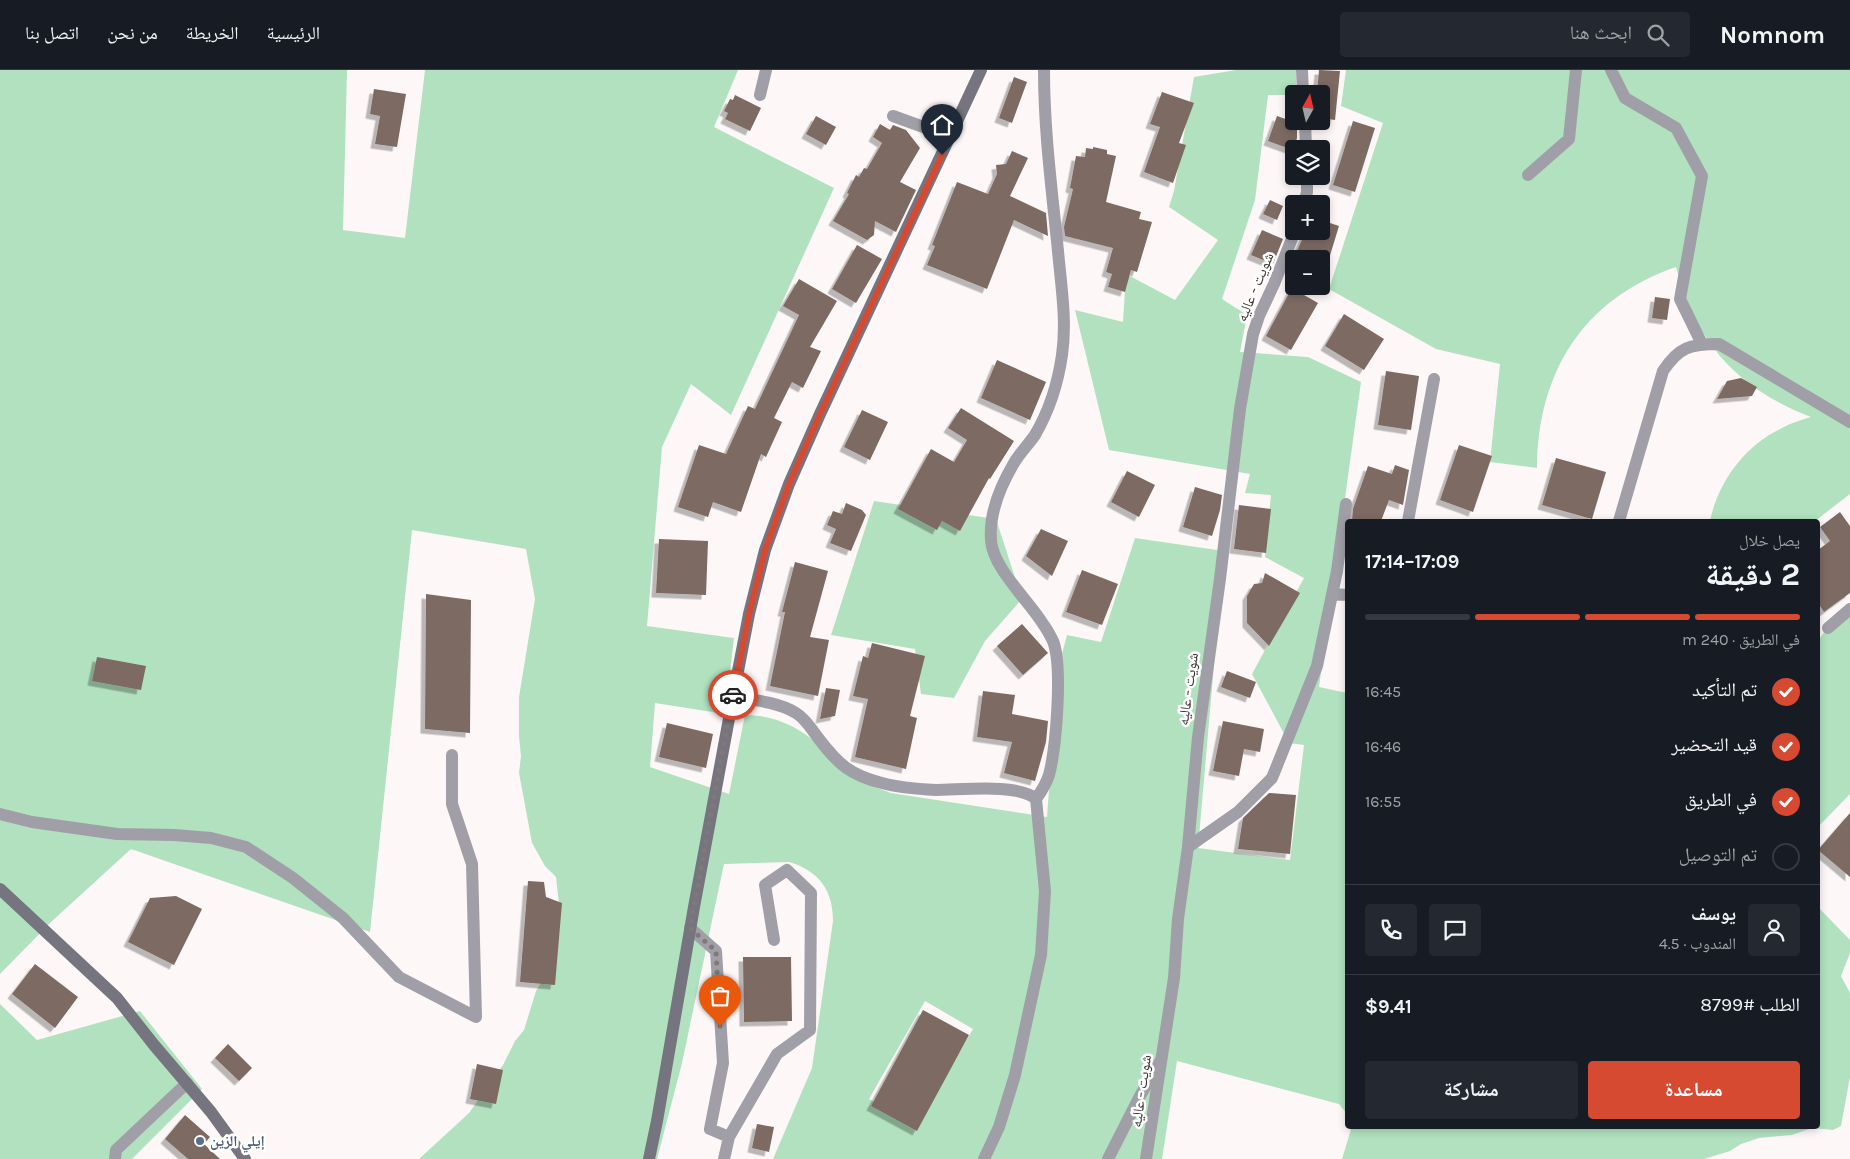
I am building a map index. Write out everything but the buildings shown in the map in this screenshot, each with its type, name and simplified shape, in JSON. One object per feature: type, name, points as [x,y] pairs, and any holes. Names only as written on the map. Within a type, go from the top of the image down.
[{"type":"main road","points":[[649,1159],[733,696],[749,614],[765,550],[789,484],[820,414],[951,137],[980,70]]},
{"type":"main road","points":[[0,890],[117,998],[211,1112],[245,1159]]},
{"type":"street","points":[[760,95],[766,70]]},
{"type":"street","points":[[984,1159],[999,1127],[1015,1075],[1041,955],[1045,892],[1036,799],[1048,777],[1053,756],[1056,727],[1057,662],[1053,642],[1044,625],[997,560],[991,542],[991,521],[999,496],[1014,463],[1035,435],[1048,409],[1058,378],[1062,353],[1062,291],[1045,123],[1044,70]]},
{"type":"street","points":[[1302,70],[1303,85]]},
{"type":"street","points":[[1528,175],[1569,139],[1576,70]]},
{"type":"street","points":[[1611,70],[1626,98],[1676,128],[1702,176],[1680,298],[1702,344]]},
{"type":"street","points":[[894,116],[951,137]]},
{"type":"street","name":"شويت - عاليه","points":[[1146,1159],[1174,978],[1178,919],[1188,847],[1198,737],[1220,579],[1240,409],[1253,334],[1291,240]]},
{"type":"street","points":[[1620,519],[1663,372],[1672,357],[1683,349],[1702,344],[1719,344],[1850,422]]},
{"type":"street","points":[[1408,519],[1434,379]]},
{"type":"street","points":[[1188,847],[1238,812],[1272,778],[1317,666],[1337,571],[1346,504]]},
{"type":"street","points":[[1332,594],[1345,595]]},
{"type":"street","points":[[1828,628],[1850,609]]},
{"type":"street","points":[[733,696],[778,705],[796,713],[807,723],[840,763],[857,775],[908,789],[970,790],[999,788],[1030,794],[1036,799]]},
{"type":"street","points":[[0,814],[32,822],[117,834],[211,838],[246,847],[293,878],[343,918],[399,977],[476,1017],[472,864],[452,804],[452,755]]},
{"type":"street","points":[[724,1159],[729,1137],[777,1054],[810,1030],[810,893],[787,870],[766,885],[774,940]]},
{"type":"street","points":[[690,928],[716,951],[723,1063],[710,1130],[729,1137]]},
{"type":"street","points":[[1108,1159],[1140,1096],[1162,1060]]},
{"type":"street","points":[[115,1159],[116,1150],[186,1083]]},
{"type":"green space","points":[[0,70],[347,70],[343,230],[405,238],[425,70],[738,70],[714,127],[834,188],[731,415],[691,384],[662,447],[647,626],[734,638],[725,714],[655,703],[650,767],[729,794],[745,715],[765,717],[783,722],[798,730],[854,773],[872,785],[891,793],[1047,817],[1058,669],[1067,635],[1101,642],[1135,538],[1224,551],[1198,848],[1290,860],[1304,745],[1289,743],[1252,674],[1304,578],[1265,557],[1271,495],[1245,493],[1250,474],[1109,450],[1075,310],[1123,322],[1126,274],[1175,300],[1218,240],[1169,207],[1174,191],[1194,77],[1236,70],[1296,70],[1296,85],[1285,85],[1285,95],[1268,95],[1255,200],[1222,299],[1247,315],[1240,352],[1308,357],[1361,382],[1319,687],[1345,693],[1345,1112],[1339,1104],[1177,1061],[1162,1159],[773,1159],[812,1068],[833,921],[832,910],[827,891],[822,883],[816,876],[800,866],[789,862],[724,864],[682,1063],[657,1159],[419,1159],[469,1113],[503,1065],[515,1041],[524,1030],[536,991],[542,981],[559,904],[556,877],[545,866],[532,843],[519,773],[521,756],[519,697],[535,599],[526,549],[412,530],[370,932],[131,849],[51,922],[0,974]],"holes":[[[925,1001],[973,1029],[917,1127],[869,1099]]]},
{"type":"green space","points":[[1346,70],[1850,70],[1850,494],[1818,519],[1711,519],[1719,492],[1735,466],[1745,455],[1769,435],[1811,417],[1785,406],[1762,392],[1741,377],[1724,360],[1708,340],[1695,319],[1676,267],[1643,281],[1615,298],[1591,319],[1572,344],[1557,371],[1546,401],[1539,433],[1537,468],[1490,462],[1500,364],[1436,349],[1330,290],[1383,123],[1341,106]]},
{"type":"green space","points":[[874,501],[996,519],[1022,599],[985,641],[954,698],[921,694],[915,649],[831,635]]},
{"type":"green space","points":[[1850,603],[1850,794],[1820,825],[1820,638],[1837,613]]},
{"type":"green space","points":[[1820,909],[1850,940],[1850,953],[1841,976],[1850,993],[1850,1077],[1841,1126],[1833,1130],[1820,1129]]},
{"type":"green space","points":[[0,1004],[37,1040],[140,1011],[202,1089],[132,1159],[0,1159]]},
{"type":"green space","points":[[1351,1129],[1809,1129],[1792,1135],[1759,1138],[1741,1144],[1730,1151],[1704,1159],[1342,1159]]},
{"type":"way so far","points":[[720,1026],[716,951],[690,928],[733,695]]},
{"type":"place","name":"إيلي الزين","points":[[200,1141]]},
{"type":"route","points":[[733,695],[749,614],[765,550],[789,484],[942,155]]}]
